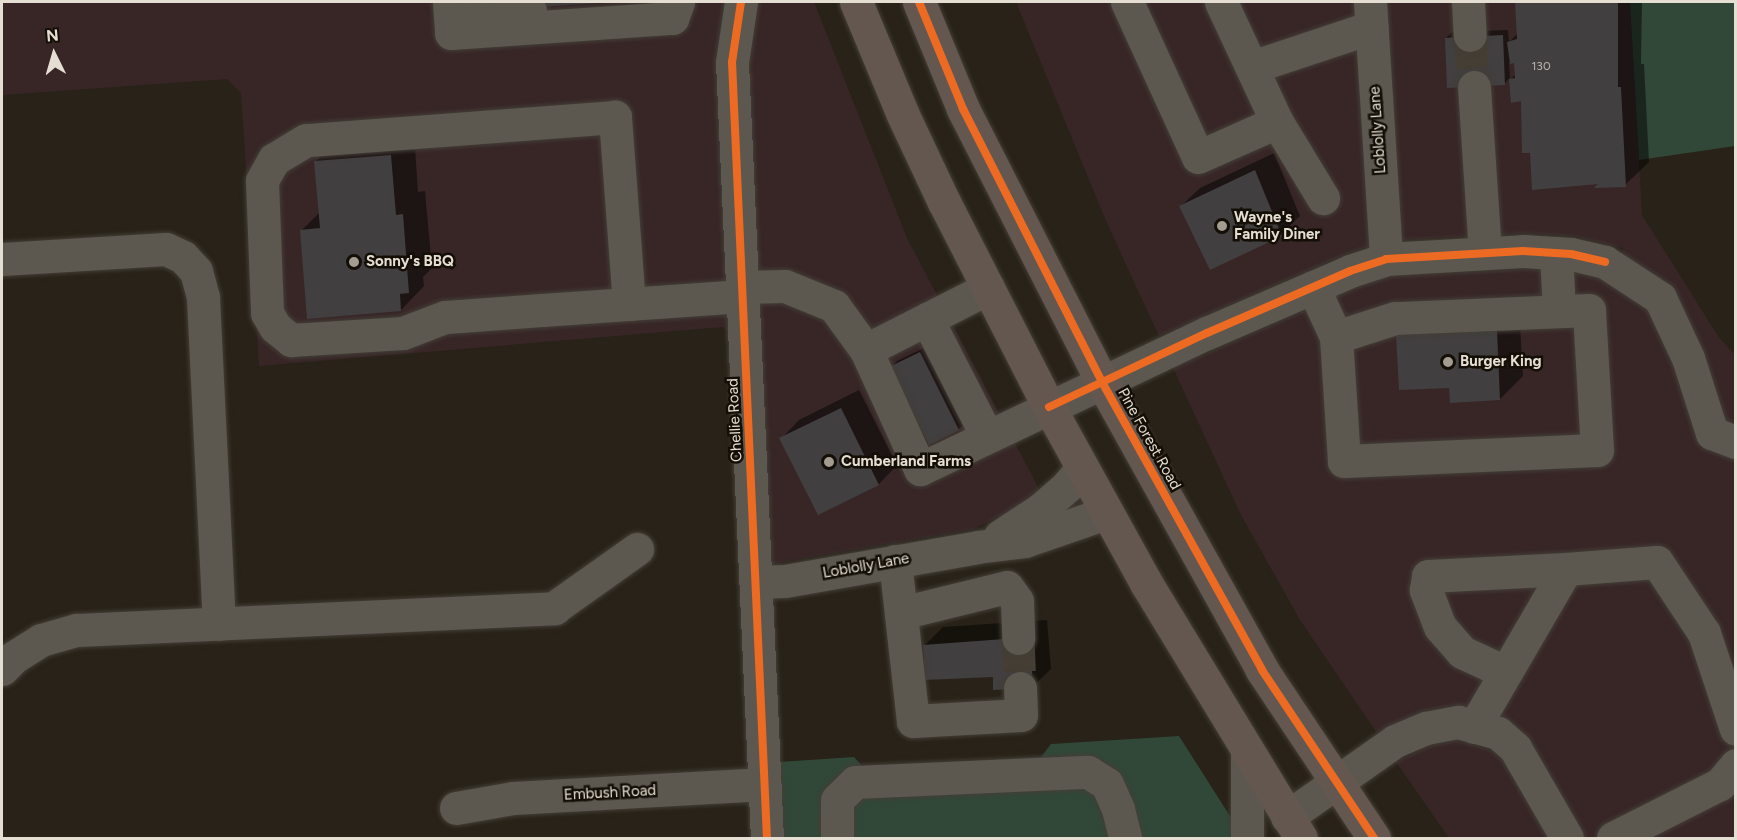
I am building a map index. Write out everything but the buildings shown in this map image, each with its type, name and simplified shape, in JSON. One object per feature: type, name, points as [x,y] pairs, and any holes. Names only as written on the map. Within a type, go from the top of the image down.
[{"type":"main road","points":[[856,2],[903,115],[1049,407],[1106,513],[1294,828]]},
{"type":"main road","name":"Pine Forest Road","points":[[919,2],[963,109],[1102,382],[1262,670],[1335,783],[1374,838]]},
{"type":"street","points":[[449,2],[450,33],[672,18],[678,2]]},
{"type":"street","points":[[474,2],[488,9],[504,12],[657,2]]},
{"type":"street","name":"Chellie Road","points":[[741,2],[732,62],[767,838]]},
{"type":"street","points":[[1127,2],[1198,157],[1277,122]]},
{"type":"street","points":[[1221,2],[1277,122],[1323,198]]},
{"type":"street","points":[[1468,2],[1470,35]]},
{"type":"street","points":[[1252,67],[1371,14]]},
{"type":"street","name":"Loblolly Lane","points":[[1371,14],[1386,259]]},
{"type":"street","points":[[1474,87],[1485,253]]},
{"type":"street","points":[[628,304],[615,117],[306,140],[274,159],[262,181],[267,313],[275,327],[291,340],[403,333],[446,317],[628,304],[785,286],[834,306],[866,350],[920,469],[1102,382],[1313,287],[1386,259],[1485,253],[1556,253],[1605,262],[1660,298],[1688,358],[1712,433],[1736,442]]},
{"type":"street","points":[[2,259],[166,249],[183,256],[196,271],[203,298],[219,624]]},
{"type":"street","points":[[1313,287],[1336,338],[1344,461],[1597,450],[1574,310],[1556,253]]},
{"type":"street","points":[[866,350],[988,288]]},
{"type":"street","points":[[1336,338],[1395,318],[1574,310]]},
{"type":"street","points":[[927,319],[987,436]]},
{"type":"street","name":"Loblolly Lane","points":[[977,547],[1029,519],[1067,486],[1082,468]]},
{"type":"street","name":"Loblolly Lane","points":[[756,582],[785,581],[977,547],[1025,541],[1106,513]]},
{"type":"street","points":[[2,669],[14,657],[41,640],[77,630],[554,608],[637,549]]},
{"type":"street","points":[[895,561],[913,721],[1020,702]]},
{"type":"street","points":[[1505,672],[1462,652],[1440,627],[1426,590],[1428,576],[1657,562],[1704,633],[1736,729]]},
{"type":"street","points":[[1474,727],[1566,569]]},
{"type":"street","points":[[901,613],[1007,587],[1017,602],[1018,638]]},
{"type":"street","points":[[1294,828],[1335,783],[1395,741],[1426,728],[1458,722],[1498,733],[1515,748],[1567,838]]},
{"type":"street","points":[[1246,751],[1247,838]]},
{"type":"street","points":[[1613,838],[1720,784],[1736,765]]},
{"type":"street","points":[[837,838],[837,800],[855,782],[1088,772],[1107,784],[1118,809],[1125,838]]},
{"type":"street","name":"Embush Road","points":[[456,808],[513,798],[765,784]]},
{"type":"shaded area","points":[[2,2],[725,2],[717,59],[729,332],[723,327],[259,366],[241,93],[227,79],[2,95]]},
{"type":"shaded area","points":[[757,2],[814,2],[907,238],[1039,489],[1007,513],[973,529],[770,564],[747,63],[752,17]]},
{"type":"shaded area","points":[[1016,2],[1355,2],[1370,246],[1344,255],[1159,336],[1106,221]]},
{"type":"shaded area","points":[[1386,2],[1630,2],[1642,215],[1718,336],[1735,355],[1735,838],[1585,838],[1524,734],[1501,716],[1455,705],[1421,712],[1377,733],[1300,620],[1241,515],[1173,368],[1355,288],[1390,276],[1523,269],[1570,271],[1617,282],[1623,248],[1574,236],[1523,233],[1401,240]]},
{"type":"shaded area","points":[[1457,740],[1491,750],[1504,760],[1549,838],[1449,838],[1396,762],[1431,745]]},
{"type":"green space","points":[[1630,2],[1735,2],[1735,146],[1639,160]]},
{"type":"green space","points":[[1179,736],[1244,838],[782,838],[779,762],[854,757],[863,767],[1041,757],[1051,744]]},
{"type":"tunnel","points":[[1470,35],[1474,87]]},
{"type":"tunnel","points":[[1018,638],[1020,688]]},
{"type":"cycle path","points":[[741,2],[732,62],[767,838]]},
{"type":"cycle path","points":[[919,2],[963,109],[1102,382],[1262,670],[1374,838]]},
{"type":"cycle path","points":[[1049,407],[1207,333],[1350,271],[1386,259],[1523,251],[1571,254],[1605,262]]},
{"type":"place","name":"Wayne's Family Diner","points":[[1222,226]]},
{"type":"place","name":"Sonny's BBQ","points":[[354,262]]},
{"type":"place","name":"Burger King","points":[[1448,362]]},
{"type":"place","name":"Cumberland Farms","points":[[829,462]]}]
